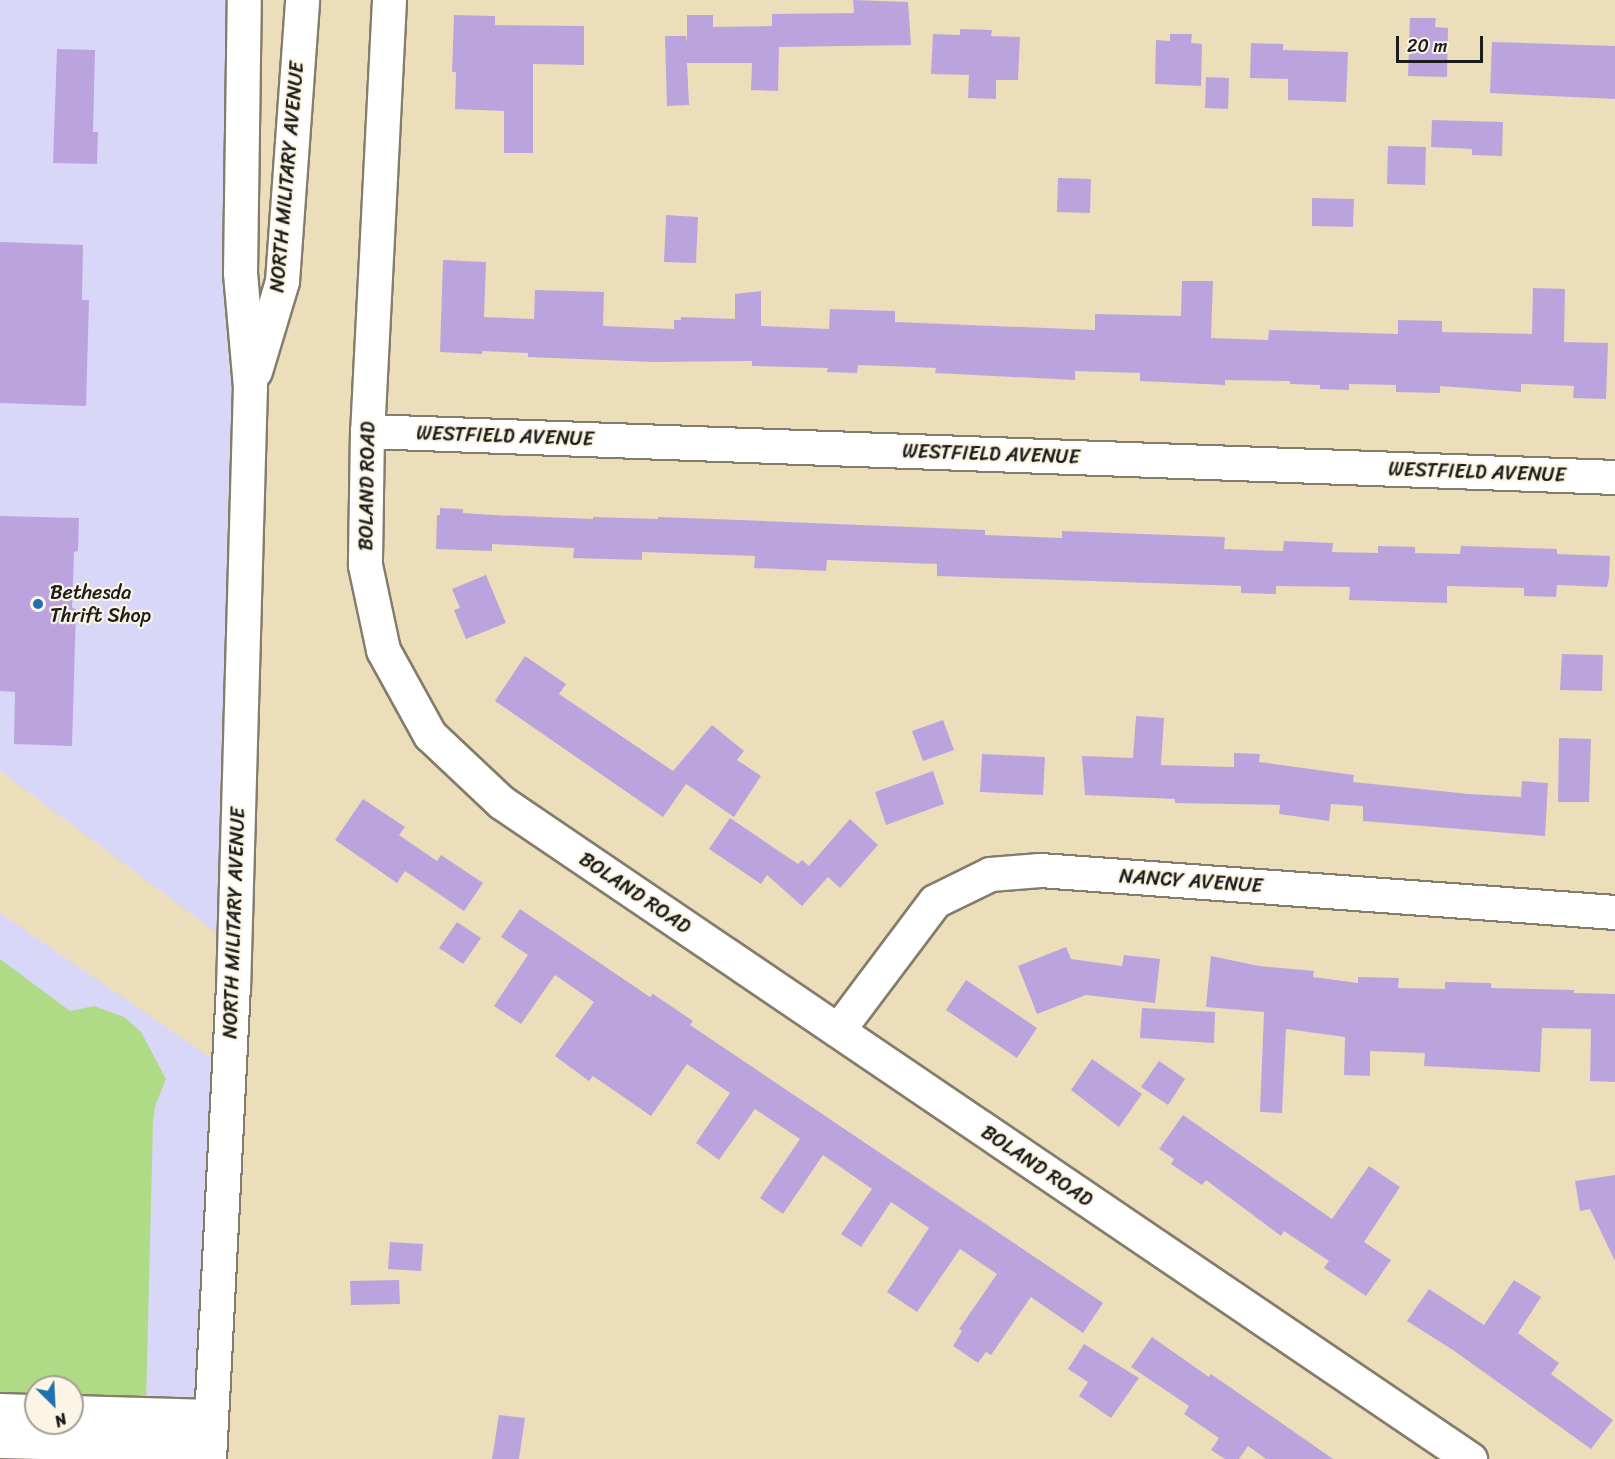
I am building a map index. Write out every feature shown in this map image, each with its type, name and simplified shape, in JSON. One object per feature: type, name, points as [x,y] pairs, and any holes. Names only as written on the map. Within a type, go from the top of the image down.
[{"type":"street","name":"NORTH MILITARY AVENUE","points":[[210,1440],[233,990],[250,387],[240,272],[244,0]]},
{"type":"street","name":"NORTH MILITARY AVENUE","points":[[250,387],[282,281],[302,0]]},
{"type":"street","name":"BOLAND ROAD","points":[[389,0],[367,430],[365,565],[382,650],[430,735],[501,802],[1470,1459]]},
{"type":"street","name":"WESTFIELD AVENUE","points":[[367,430],[1615,477]]},
{"type":"street","name":"NANCY AVENUE","points":[[838,1030],[935,901],[990,874],[1040,870],[1615,912]]},
{"type":"street","points":[[0,1410],[24,1411]]},
{"type":"street","points":[[84,1414],[210,1440]]},
{"type":"street","points":[[0,1442],[210,1440]]},
{"type":"shaded area","points":[[0,0],[244,0],[234,946],[0,771]]},
{"type":"shaded area","points":[[0,913],[229,1070],[209,1459],[0,1459]]},
{"type":"green space","points":[[0,959],[70,1011],[94,1006],[124,1017],[141,1032],[166,1079],[155,1106],[153,1122],[146,1405],[84,1402],[84,1375],[24,1375],[24,1401],[0,1400]]},
{"type":"building","points":[[853,0],[908,2],[911,45],[779,47],[778,91],[751,90],[752,63],[687,63],[689,105],[667,106],[665,36],[686,36],[687,43],[687,15],[713,15],[713,27],[772,26],[772,14],[854,13]]},
{"type":"building","points":[[454,15],[495,16],[495,25],[584,26],[584,65],[533,64],[533,153],[504,153],[504,111],[455,109],[456,72],[452,72]]},
{"type":"building","points":[[1410,18],[1436,18],[1435,27],[1448,28],[1447,77],[1408,76]]},
{"type":"building","points":[[960,29],[992,30],[991,36],[1020,37],[1018,80],[996,80],[996,99],[968,98],[969,75],[931,74],[933,34],[960,35]]},
{"type":"building","points":[[1170,34],[1192,34],[1191,43],[1202,44],[1201,86],[1155,84],[1156,40],[1170,41]]},
{"type":"building","points":[[1492,42],[1615,46],[1615,99],[1490,93]]},
{"type":"building","points":[[1251,43],[1283,44],[1283,50],[1348,52],[1346,102],[1288,100],[1288,79],[1250,78]]},
{"type":"building","points":[[57,49],[95,50],[93,132],[98,132],[97,164],[53,163]]},
{"type":"building","points":[[1206,77],[1229,78],[1228,109],[1205,108]]},
{"type":"building","points":[[1432,120],[1503,122],[1502,156],[1472,155],[1472,149],[1431,147]]},
{"type":"building","points":[[1388,146],[1426,147],[1425,185],[1387,184]]},
{"type":"building","points":[[1058,178],[1091,179],[1090,213],[1057,212]]},
{"type":"building","points":[[1312,198],[1354,199],[1353,227],[1312,226]]},
{"type":"building","points":[[666,215],[698,217],[696,263],[664,262]]},
{"type":"building","points":[[0,242],[83,245],[82,300],[89,300],[86,406],[0,403]]},
{"type":"building","points":[[443,260],[486,262],[484,317],[534,319],[535,290],[604,292],[603,326],[674,329],[674,320],[681,320],[681,317],[735,319],[735,294],[761,291],[761,326],[829,329],[830,309],[895,311],[895,322],[1095,330],[1095,314],[1181,316],[1182,281],[1213,281],[1211,338],[1268,340],[1269,330],[1398,334],[1398,320],[1442,321],[1442,332],[1532,334],[1533,288],[1565,289],[1564,342],[1608,343],[1606,399],[1573,398],[1574,386],[1521,384],[1521,392],[1440,386],[1440,393],[1396,392],[1396,385],[1349,384],[1349,390],[1320,389],[1320,385],[1290,384],[1290,381],[1225,380],[1225,385],[1140,381],[1140,373],[1075,371],[1075,380],[935,373],[936,368],[914,367],[858,365],[857,373],[827,372],[828,368],[752,366],[752,361],[653,362],[528,357],[528,353],[440,352]]},
{"type":"building","points":[[440,508],[463,509],[463,513],[493,515],[593,519],[593,517],[658,519],[658,517],[740,520],[985,530],[985,535],[1062,538],[1062,531],[1225,537],[1224,549],[1283,551],[1284,541],[1333,543],[1332,552],[1378,553],[1378,546],[1415,547],[1415,553],[1460,554],[1461,546],[1557,549],[1557,554],[1610,556],[1609,579],[1607,587],[1557,585],[1556,597],[1524,596],[1524,588],[1447,586],[1447,603],[1349,600],[1350,587],[1276,586],[1276,594],[1241,593],[1241,586],[937,576],[937,564],[827,560],[826,571],[754,568],[755,556],[642,552],[642,560],[573,558],[574,548],[492,544],[492,551],[436,549],[437,515],[440,515]]},
{"type":"building","points":[[0,516],[79,518],[78,551],[74,552],[72,608],[76,609],[72,746],[14,744],[15,692],[0,691]]},
{"type":"building","points":[[486,575],[506,623],[466,639],[454,610],[460,608],[452,589]]},
{"type":"building","points":[[1562,654],[1603,655],[1602,691],[1560,690]]},
{"type":"building","points":[[525,656],[566,684],[559,694],[673,771],[712,725],[744,751],[737,760],[761,776],[734,817],[686,784],[663,817],[495,701]]},
{"type":"building","points":[[1136,716],[1164,718],[1161,765],[1234,767],[1234,753],[1260,754],[1259,762],[1354,775],[1353,782],[1469,794],[1521,797],[1522,781],[1548,783],[1545,836],[1363,821],[1363,806],[1331,804],[1329,821],[1279,814],[1280,805],[1175,803],[1175,799],[1085,795],[1082,756],[1133,758]]},
{"type":"building","points":[[943,720],[954,750],[923,761],[912,731]]},
{"type":"building","points":[[1559,738],[1591,739],[1589,802],[1558,802]]},
{"type":"building","points":[[982,754],[1045,757],[1043,795],[980,792]]},
{"type":"building","points":[[933,771],[944,804],[886,825],[875,792]]},
{"type":"building","points":[[363,799],[405,827],[399,835],[437,861],[441,855],[483,883],[464,911],[405,871],[397,883],[335,840]]},
{"type":"building","points":[[730,818],[798,864],[802,860],[809,866],[850,819],[878,845],[840,888],[828,877],[802,906],[767,875],[761,884],[709,849]]},
{"type":"building","points":[[520,909],[650,997],[653,994],[693,1021],[690,1025],[1103,1303],[1083,1333],[1031,1297],[991,1355],[986,1352],[978,1363],[953,1346],[962,1331],[959,1329],[997,1274],[960,1249],[917,1312],[887,1292],[929,1228],[891,1202],[861,1247],[841,1234],[872,1189],[823,1155],[783,1214],[760,1198],[800,1139],[755,1109],[719,1160],[696,1143],[730,1093],[687,1064],[651,1116],[593,1076],[589,1081],[555,1056],[594,1002],[555,975],[521,1024],[494,1006],[528,955],[501,937]]},
{"type":"building","points":[[457,922],[481,938],[463,964],[439,948]]},
{"type":"building","points":[[1066,947],[1071,959],[1122,966],[1124,955],[1160,959],[1155,1003],[1086,995],[1037,1014],[1018,966]]},
{"type":"building","points":[[1211,956],[1259,966],[1314,971],[1313,977],[1358,983],[1358,977],[1399,978],[1398,988],[1445,989],[1445,982],[1491,983],[1491,988],[1574,990],[1574,993],[1615,994],[1615,1082],[1590,1081],[1591,1029],[1542,1028],[1540,1072],[1424,1066],[1425,1053],[1370,1051],[1370,1076],[1344,1075],[1345,1037],[1286,1029],[1282,1113],[1260,1112],[1264,1012],[1206,1007]]},
{"type":"building","points":[[966,980],[1037,1028],[1017,1058],[946,1010]]},
{"type":"building","points":[[1142,1008],[1215,1012],[1214,1043],[1140,1038]]},
{"type":"building","points":[[1092,1059],[1142,1094],[1119,1127],[1071,1090]]},
{"type":"building","points":[[1159,1061],[1185,1079],[1168,1105],[1141,1087]]},
{"type":"building","points":[[1183,1115],[1332,1219],[1369,1166],[1400,1187],[1364,1242],[1391,1260],[1366,1296],[1324,1268],[1329,1261],[1284,1231],[1281,1236],[1206,1180],[1202,1185],[1171,1164],[1174,1159],[1159,1149]]},
{"type":"building","points":[[1615,1175],[1615,1261],[1590,1209],[1580,1211],[1575,1181]]},
{"type":"building","points":[[390,1242],[423,1244],[421,1271],[388,1269]]},
{"type":"building","points":[[399,1280],[400,1304],[351,1305],[350,1281]]},
{"type":"building","points":[[1514,1280],[1541,1297],[1518,1333],[1559,1363],[1551,1374],[1613,1420],[1591,1449],[1453,1350],[1407,1321],[1429,1289],[1484,1325]]},
{"type":"building","points":[[1152,1337],[1209,1377],[1211,1374],[1333,1459],[1266,1459],[1248,1446],[1239,1459],[1225,1459],[1211,1450],[1219,1438],[1184,1414],[1189,1406],[1131,1367]]},
{"type":"building","points":[[1084,1344],[1139,1378],[1111,1418],[1079,1396],[1088,1382],[1068,1369]]},
{"type":"building","points":[[499,1415],[525,1418],[519,1459],[492,1459]]},
{"type":"place","name":"Bethesda Thrift Shop","points":[[38,604]]}]
